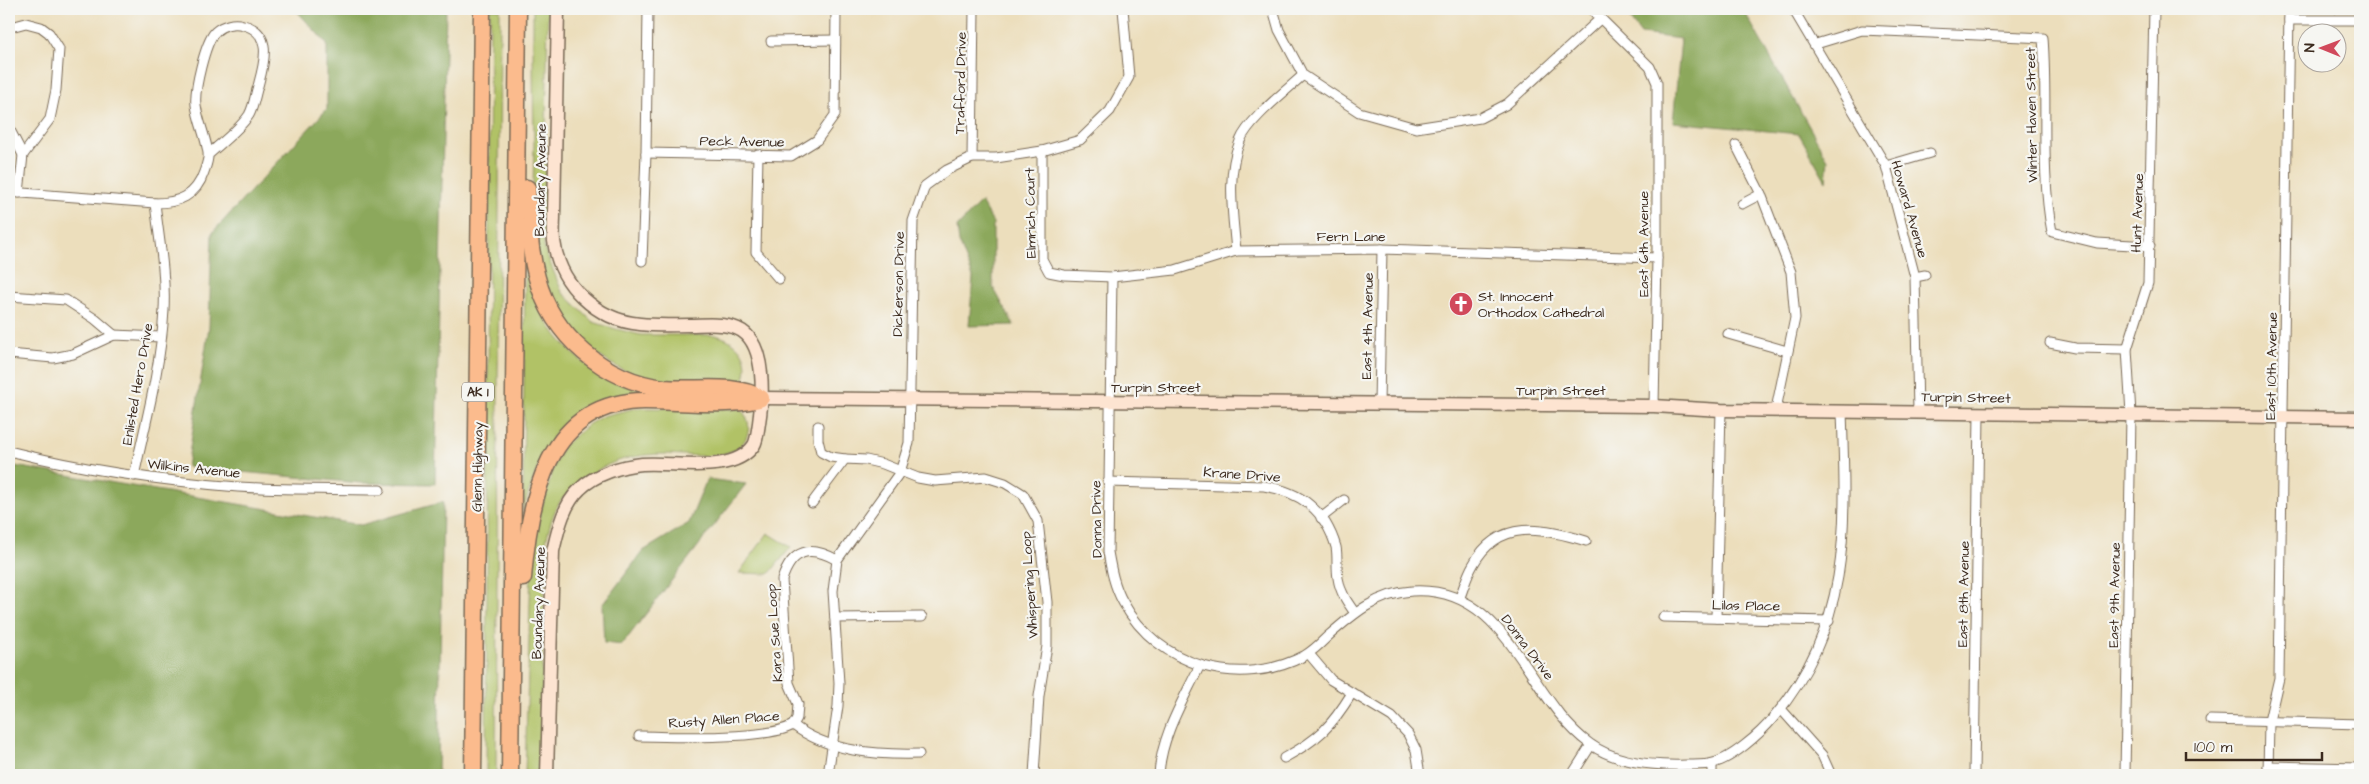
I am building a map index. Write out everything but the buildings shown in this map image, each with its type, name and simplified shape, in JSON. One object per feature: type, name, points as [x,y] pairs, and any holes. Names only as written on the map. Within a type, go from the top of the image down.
[{"type":"highway","name":"Glenn Highway","points":[[474,775],[482,9]]},
{"type":"highway","name":"AK 1","points":[[510,775],[518,9]]},
{"type":"highway","points":[[518,47],[524,116],[529,232],[534,264],[545,301],[562,329],[578,347],[595,361],[629,379],[665,388],[750,392],[761,398]]},
{"type":"highway","points":[[512,707],[527,539],[543,474],[549,459],[562,438],[576,424],[594,412],[620,403],[644,401],[735,402],[761,398]]},
{"type":"street","name":"Boundary Aveune","points":[[547,775],[553,551],[558,526],[565,512],[579,490],[596,478],[617,469],[642,464],[721,465],[737,459],[754,445],[759,423],[761,398],[760,359],[755,345],[742,331],[724,325],[640,324],[614,318],[592,306],[574,289],[561,266],[554,242],[558,9]]},
{"type":"street","points":[[642,261],[648,9]]},
{"type":"street","name":"Peck Avenue","points":[[646,153],[791,156],[816,140],[835,115],[836,9]]},
{"type":"street","name":"Trafford Drive","points":[[972,158],[974,9]]},
{"type":"street","name":"Dickerson Drive","points":[[837,560],[900,472],[909,444],[913,221],[925,186],[947,170],[972,158],[996,158],[1042,152],[1080,140],[1110,111],[1129,77],[1123,9]]},
{"type":"street","points":[[1273,9],[1279,30],[1303,75],[1359,112],[1416,128],[1480,118],[1507,104],[1600,18],[1591,9]]},
{"type":"street","name":"Howard Avenue","points":[[1793,9],[1816,44],[1886,166],[1915,277],[1918,411]]},
{"type":"street","name":"Hunt Avenue","points":[[2131,414],[2127,349],[2148,282],[2154,9]]},
{"type":"street","name":"East 10th Avenue","points":[[2289,9],[2280,678],[2269,721],[2268,771],[2360,768]]},
{"type":"street","name":"East 6th Avenue","points":[[1600,18],[1650,67],[1657,83],[1657,258],[1654,406]]},
{"type":"street","points":[[2289,20],[2360,20]]},
{"type":"street","points":[[9,30],[11,27],[26,23],[41,27],[49,33],[59,49],[56,90],[50,119],[23,155],[19,193]]},
{"type":"street","points":[[9,192],[154,204],[177,202],[195,190],[201,181],[208,155],[196,106],[196,95],[209,42],[215,32],[223,26],[244,25],[254,29],[261,37],[265,46],[266,57],[248,116],[208,155]]},
{"type":"street","name":"Winter Haven Street","points":[[1816,44],[1862,30],[2043,38],[2047,83],[2046,199],[2052,232],[2097,244],[2150,246]]},
{"type":"street","points":[[771,41],[835,40]]},
{"type":"street","points":[[1236,251],[1231,183],[1240,140],[1258,117],[1303,75]]},
{"type":"street","points":[[9,128],[23,155]]},
{"type":"street","points":[[1736,145],[1761,194],[1791,272],[1795,318],[1776,409]]},
{"type":"street","name":"Elmrich Court","points":[[1042,152],[1042,259],[1049,272]]},
{"type":"street","points":[[1886,166],[1930,153]]},
{"type":"street","points":[[758,154],[756,252],[779,279]]},
{"type":"street","points":[[1742,204],[1761,194]]},
{"type":"street","name":"Enlisted Hero Drive","points":[[134,476],[155,379],[164,309],[163,269],[154,204]]},
{"type":"street","name":"Fern Lane","points":[[1049,272],[1064,275],[1112,277],[1175,270],[1236,251],[1382,250],[1657,258]]},
{"type":"street","name":"East 4th Avenue","points":[[1379,404],[1382,250]]},
{"type":"street","points":[[1915,277],[1925,274]]},
{"type":"street","name":"Donna Drive","points":[[1112,277],[1108,552],[1113,579],[1123,602],[1156,644],[1199,667],[1225,671],[1246,671],[1287,664],[1308,654],[1355,613],[1376,600],[1413,591],[1460,597],[1483,613],[1499,629],[1571,728],[1591,745],[1610,755],[1635,761],[1673,765],[1712,764],[1743,746],[1766,727],[1781,709],[1810,666],[1829,621],[1836,597],[1841,558],[1844,493],[1842,412]]},
{"type":"street","points":[[9,296],[66,300],[114,335]]},
{"type":"street","points":[[1728,334],[1787,351]]},
{"type":"street","points":[[9,354],[53,358],[73,354],[114,335],[161,337]]},
{"type":"street","points":[[2050,343],[2075,348],[2127,349]]},
{"type":"street","name":"Turpin Street","points":[[761,398],[1654,406],[1721,410],[1776,409],[1842,412],[1918,411],[2360,418]]},
{"type":"street","points":[[1716,618],[1721,410]]},
{"type":"street","name":"East 8th Avenue","points":[[1974,775],[1979,413]]},
{"type":"street","name":"East 9th Avenue","points":[[2125,775],[2131,414]]},
{"type":"street","name":"Whispering Loop","points":[[818,426],[818,440],[821,452],[831,457],[866,460],[883,464],[900,472],[935,481],[986,477],[1005,483],[1023,494],[1038,521],[1046,602],[1047,646],[1039,696],[1034,775]]},
{"type":"street","name":"Wilkins Avenue","points":[[9,451],[86,468],[134,476],[240,487],[380,490]]},
{"type":"street","points":[[812,502],[845,459]]},
{"type":"street","name":"Krane Drive","points":[[1108,482],[1264,486],[1284,489],[1300,496],[1321,518],[1336,548],[1338,579],[1342,595],[1355,613]]},
{"type":"street","points":[[1321,518],[1344,500]]},
{"type":"street","points":[[1460,597],[1472,565],[1483,549],[1501,535],[1520,530],[1542,530],[1586,540]]},
{"type":"street","name":"Kara Sue Loop","points":[[793,725],[798,718],[798,704],[789,683],[782,580],[787,566],[796,556],[810,551],[822,552],[837,560]]},
{"type":"street","points":[[828,775],[834,744],[839,682],[833,591],[837,560]]},
{"type":"street","points":[[835,618],[922,617]]},
{"type":"street","name":"Lilas Place","points":[[1664,617],[1829,621]]},
{"type":"street","points":[[1308,654],[1331,680],[1373,703],[1392,717],[1408,734],[1416,750],[1420,775]]},
{"type":"street","points":[[1159,775],[1161,754],[1168,734],[1199,667]]},
{"type":"street","points":[[1284,758],[1322,734],[1336,719],[1352,693]]},
{"type":"street","points":[[1781,709],[1822,755],[1831,775]]},
{"type":"street","points":[[2210,720],[2360,724]]},
{"type":"street","name":"Rusty Allen Place","points":[[639,736],[702,737],[784,730],[793,725],[818,740],[834,744],[890,755],[920,754]]},
{"type":"street","points":[[1572,775],[1591,745]]},
{"type":"street","points":[[1712,764],[1712,775]]},
{"type":"green space","points":[[295,9],[446,9],[435,484],[360,483],[187,467],[209,327],[212,233],[327,109],[327,44]]},
{"type":"green space","points":[[490,9],[500,9],[496,775],[486,775]]},
{"type":"green space","points":[[533,9],[548,9],[544,248],[562,292],[593,322],[616,329],[641,335],[715,335],[731,341],[741,351],[744,358],[746,365],[743,382],[735,385],[676,382],[647,377],[619,368],[583,342],[557,306],[547,286],[540,265],[533,221]]},
{"type":"green space","points":[[1622,9],[1743,9],[1828,160],[1826,181],[1799,134],[1673,122],[1681,39],[1641,34]]},
{"type":"green space","points":[[981,202],[993,223],[993,287],[1014,325],[969,326],[973,277],[959,242],[957,227]]},
{"type":"green space","points":[[525,262],[533,293],[544,316],[552,329],[573,354],[613,381],[637,389],[668,394],[610,399],[591,405],[575,414],[562,426],[551,441],[535,475],[523,511]]},
{"type":"green space","points":[[636,408],[740,409],[747,419],[747,437],[734,450],[717,455],[662,454],[637,456],[614,462],[583,480],[559,503],[550,524],[545,549],[540,775],[525,775],[531,566],[538,521],[555,463],[564,445],[589,424],[603,416]]},
{"type":"green space","points":[[9,465],[361,525],[443,502],[438,775],[9,775]]},
{"type":"green space","points":[[707,479],[746,484],[622,645],[604,643],[602,605],[643,551],[689,523]]},
{"type":"green space","points":[[768,533],[791,547],[769,574],[739,573]]},
{"type":"place","name":"St. Innocent Orthodox Cathedral","points":[[1461,304]]}]
